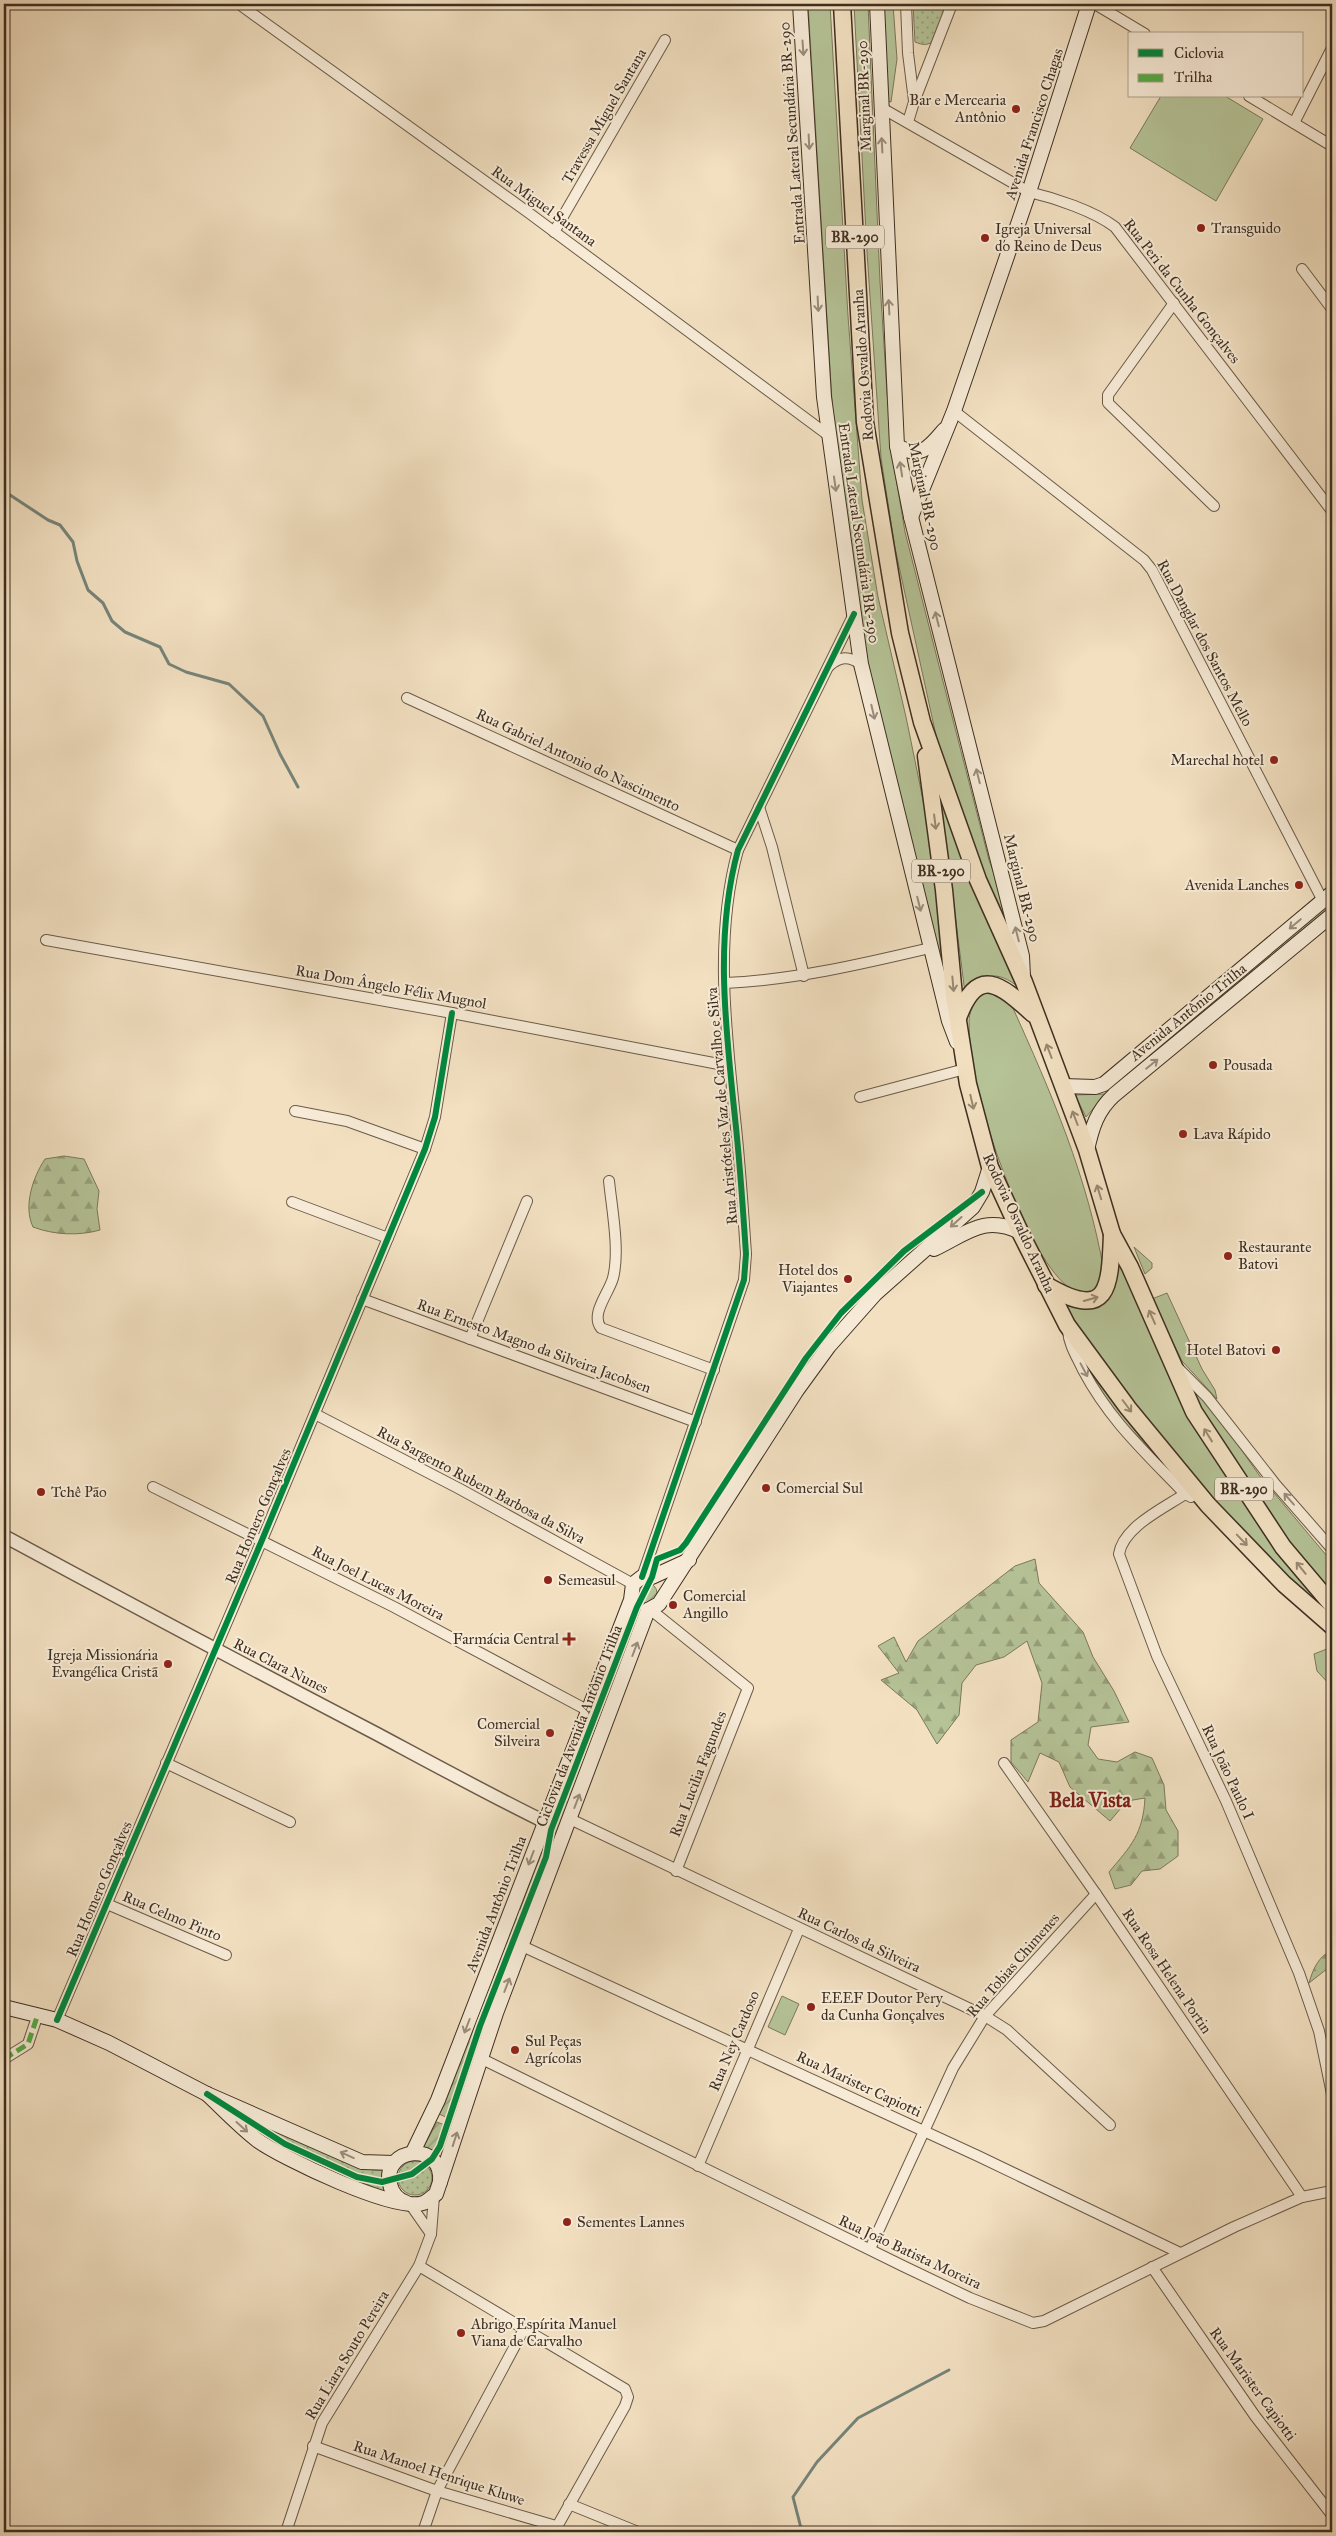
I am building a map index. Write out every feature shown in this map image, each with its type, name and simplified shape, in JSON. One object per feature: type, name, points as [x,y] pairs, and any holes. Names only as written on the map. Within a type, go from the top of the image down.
[{"type":"highway","name":"Rodovia Osvaldo Aranha","points":[[842,4],[865,422],[900,633],[922,722],[978,880],[1024,982],[1087,1150],[1112,1234],[1130,1268],[1194,1412],[1221,1456],[1283,1547],[1332,1606]]},
{"type":"highway","name":"Rodovia Osvaldo Aranha","points":[[922,722],[964,1062],[974,1113],[990,1167],[1020,1232],[1067,1325],[1128,1408],[1208,1505],[1284,1584],[1332,1626]]},
{"type":"highway","name":"BR-290","points":[[958,1020],[969,994],[980,986],[988,985],[1006,990],[1036,1016]]},
{"type":"highway","name":"BR-290","points":[[1046,1284],[1065,1296],[1085,1302],[1099,1296],[1109,1282],[1112,1267],[1112,1234]]},
{"type":"main road","name":"Entrada Lateral Secundária BR-290","points":[[800,4],[824,397],[861,664],[930,948],[949,1021],[964,1062]]},
{"type":"main road","name":"Marginal BR-290","points":[[877,4],[880,107],[897,446],[911,517],[1022,956],[1024,982]]},
{"type":"main road","name":"Avenida Francisco Chagas","points":[[911,517],[952,417],[1029,192],[1089,4]]},
{"type":"main road","name":"Avenida Francisco Chagas","points":[[897,446],[911,452],[924,450],[952,417]]},
{"type":"main road","name":"Avenida Antônio Trilha","points":[[1104,1084],[1327,897]]},
{"type":"main road","name":"Avenida Antônio Trilha","points":[[1087,1150],[1092,1124],[1103,1106],[1114,1095],[1332,915]]},
{"type":"main road","points":[[1062,1086],[1095,1087],[1104,1084],[1114,1095]]},
{"type":"main road","points":[[206,2094],[247,2132],[273,2150],[364,2192],[388,2200],[410,2204],[423,2203],[437,2191],[480,2058],[649,1610],[659,1604],[689,1560],[797,1390],[829,1346],[875,1294],[973,1207],[982,1192],[990,1167]]},
{"type":"main road","points":[[919,1255],[981,1226],[1001,1224],[1020,1232]]},
{"type":"main road","points":[[642,1580],[689,1560]]},
{"type":"main road","name":"Avenida Antônio Trilha","points":[[413,2152],[432,2116],[587,1710],[631,1600],[642,1580]]},
{"type":"main road","points":[[642,1580],[661,1585],[663,1597]]},
{"type":"main road","points":[[631,1600],[637,1607],[649,1610]]},
{"type":"main road","points":[[4,2007],[57,2020],[109,2043],[206,2094],[362,2162],[394,2163]]},
{"type":"main road","points":[[410,2204],[402,2201],[390,2188],[390,2171],[394,2163],[402,2156],[413,2152],[423,2154],[432,2159],[438,2167],[437,2191]]},
{"type":"street","name":"Rua Miguel Santana","points":[[239,4],[554,232],[828,436]]},
{"type":"street","points":[[906,4],[908,53],[914,102]]},
{"type":"street","points":[[908,122],[952,4]]},
{"type":"street","points":[[1095,4],[1142,32]]},
{"type":"street","name":"Travessa Miguel Santana","points":[[554,232],[665,40]]},
{"type":"street","points":[[1294,123],[1332,48]]},
{"type":"street","points":[[1252,98],[1332,146]]},
{"type":"street","name":"Rua Peri da Cunha Gonçalves","points":[[880,107],[1029,192],[1043,195],[1088,213],[1115,227],[1332,511]]},
{"type":"street","points":[[1302,269],[1332,309]]},
{"type":"street","points":[[1174,303],[1108,395],[1108,402],[1214,506]]},
{"type":"street","name":"Rua Danglar dos Santos Mello","points":[[952,417],[1144,560],[1152,570],[1327,897]]},
{"type":"street","name":"Rua Aristóteles Vaz de Carvalho e Silva","points":[[642,1580],[744,1280],[746,1254],[729,1066],[724,983],[726,905],[738,850],[854,614]]},
{"type":"street","points":[[828,667],[842,658],[854,659],[861,664]]},
{"type":"street","name":"Rua Gabriel Antonio do Nascimento","points":[[407,698],[738,850]]},
{"type":"street","points":[[758,808],[772,847],[804,976]]},
{"type":"street","name":"Rua Dom Ângelo Félix Mugnol","points":[[46,940],[452,1013],[729,1066]]},
{"type":"street","points":[[724,983],[766,981],[804,976],[930,948]]},
{"type":"street","name":"Rua Homero Gonçalves","points":[[57,2020],[262,1540],[425,1149],[435,1117],[452,1013]]},
{"type":"street","points":[[860,1097],[964,1062]]},
{"type":"street","points":[[296,1111],[346,1121],[425,1149]]},
{"type":"street","points":[[609,1181],[616,1265],[613,1280],[596,1319],[600,1328],[714,1370]]},
{"type":"street","points":[[470,1339],[527,1201]]},
{"type":"street","points":[[292,1202],[388,1238]]},
{"type":"street","name":"Rua Ernesto Magno da Silveira Jacobsen","points":[[362,1299],[696,1422]]},
{"type":"street","points":[[1067,1325],[1072,1347],[1105,1408],[1129,1438],[1186,1494],[1208,1505]]},
{"type":"street","points":[[1172,1361],[1208,1397],[1276,1485],[1332,1549]]},
{"type":"street","name":"Rua Sargento Rubem Barbosa da Silva","points":[[315,1414],[642,1580]]},
{"type":"street","name":"Rua Joel Lucas Moreira","points":[[153,1488],[262,1540],[394,1607],[587,1710]]},
{"type":"street","name":"Rua João Paulo I","points":[[1186,1494],[1131,1530],[1120,1544],[1119,1554],[1157,1656],[1226,1801],[1299,1973],[1319,2031],[1332,2094]]},
{"type":"street","name":"Rua Clara Nunes","points":[[4,1536],[215,1651],[379,1735],[460,1780],[545,1822]]},
{"type":"street","name":"Rua Lucilia Fagundes","points":[[649,1610],[748,1688],[676,1871]]},
{"type":"street","points":[[166,1763],[290,1822]]},
{"type":"street","name":"Rua Rosa Helena Portin","points":[[1004,1763],[1096,1894],[1302,2197]]},
{"type":"street","name":"Rua Carlos da Silveira","points":[[570,1819],[676,1871],[985,2016],[1007,2030],[1110,2125]]},
{"type":"street","name":"Rua Tobias Chimenes","points":[[870,2250],[923,2130],[953,2068],[985,2016],[1096,1894]]},
{"type":"street","name":"Rua Celmo Pinto","points":[[107,1904],[226,1955]]},
{"type":"street","name":"Rua Ney Cardoso","points":[[698,2166],[799,1929]]},
{"type":"street","name":"Rua Marister Capiotti","points":[[522,1946],[923,2130],[1180,2253]]},
{"type":"street","points":[[4,2060],[28,2044],[38,2014]]},
{"type":"street","name":"Rua João Batista Moreira","points":[[480,2058],[970,2298],[1033,2323],[1044,2321],[1180,2253],[1302,2197],[1332,2191]]},
{"type":"street","name":"Rua Liara Souto Pereira","points":[[286,2532],[322,2423],[419,2266],[431,2234],[437,2191]]},
{"type":"street","points":[[410,2204],[431,2234]]},
{"type":"street","points":[[419,2266],[625,2389],[628,2397],[625,2406],[555,2529]]},
{"type":"street","name":"Rua Marister Capiotti","points":[[1152,2267],[1255,2416],[1332,2515]]},
{"type":"street","points":[[422,2532],[437,2491],[524,2329]]},
{"type":"street","name":"Rua Manoel Henrique Kluwe","points":[[313,2446],[437,2491],[555,2529]]},
{"type":"street","points":[[569,2504],[638,2532]]},
{"type":"green space","points":[[808,4],[830,4],[848,316],[862,500],[878,597],[906,717],[930,834],[948,991],[903,815],[858,622],[835,451]]},
{"type":"green space","points":[[854,4],[868,4],[880,282],[887,393],[896,478],[905,532],[989,860],[1006,906],[1016,949],[999,914],[941,758],[895,548],[881,458],[867,252]]},
{"type":"green space","points":[[880,4],[893,4],[897,59],[891,102],[885,100]]},
{"type":"green space","points":[[913,4],[946,4],[934,41],[929,44],[915,42]]},
{"type":"green space","points":[[1160,98],[1228,98],[1263,119],[1216,201],[1130,148]]},
{"type":"green space","points":[[940,796],[1023,991],[1007,980],[993,976],[979,980],[965,993]]},
{"type":"green space","points":[[1332,900],[1332,905],[1119,1082],[1116,1079]]},
{"type":"green space","points":[[989,991],[1005,996],[1012,1006],[1054,1103],[1078,1169],[1097,1237],[1104,1272],[1095,1290],[1088,1294],[1083,1294],[1067,1286],[1051,1268],[1035,1243],[1008,1183],[988,1127],[977,1087],[971,1054],[969,1022],[977,996]]},
{"type":"green space","points":[[1106,1094],[1086,1117],[1075,1095]]},
{"type":"green space","points":[[64,1156],[84,1159],[99,1191],[97,1209],[100,1230],[66,1234],[49,1232],[33,1227],[30,1219],[29,1201],[33,1183],[45,1159]]},
{"type":"green space","points":[[1134,1247],[1152,1263],[1152,1268],[1145,1274]]},
{"type":"green space","points":[[1116,1250],[1176,1389],[1332,1615],[1289,1584],[1213,1501],[1096,1355],[1066,1306],[1090,1309],[1098,1306]]},
{"type":"green space","points":[[1167,1293],[1202,1369],[1215,1390],[1217,1399],[1182,1361],[1152,1299]]},
{"type":"green space","points":[[1078,1350],[1182,1481],[1111,1409]]},
{"type":"green space","points":[[1185,1380],[1216,1413],[1259,1475],[1332,1562],[1332,1597],[1310,1572],[1229,1461]]},
{"type":"green space","points":[[1035,1559],[1039,1583],[1083,1632],[1093,1657],[1114,1691],[1129,1722],[1091,1727],[1088,1745],[1098,1759],[1117,1762],[1135,1752],[1152,1758],[1164,1785],[1166,1810],[1178,1831],[1178,1856],[1160,1869],[1142,1871],[1131,1885],[1115,1889],[1109,1872],[1130,1847],[1139,1830],[1145,1798],[1127,1801],[1110,1821],[1070,1787],[1059,1762],[1040,1753],[1028,1782],[1011,1762],[1011,1740],[1038,1722],[1042,1683],[1027,1641],[1004,1657],[976,1665],[962,1683],[959,1715],[937,1744],[917,1710],[881,1680],[899,1673],[878,1646],[894,1637],[906,1662],[918,1641],[1015,1566]]},
{"type":"green space","points":[[647,1583],[654,1586],[657,1593],[654,1600],[647,1603],[640,1600],[637,1593],[640,1586]]},
{"type":"green space","points":[[635,1613],[639,1615],[613,1685],[609,1683]]},
{"type":"green space","points":[[1332,1647],[1332,1687],[1317,1671],[1314,1654]]},
{"type":"green space","points":[[605,1691],[610,1693],[571,1795],[566,1793]]},
{"type":"green space","points":[[566,1800],[568,1804],[549,1850],[552,1829],[563,1801]]},
{"type":"green space","points":[[548,1833],[544,1857],[523,1910],[520,1910]]},
{"type":"green space","points":[[514,1918],[519,1920],[478,2026],[448,2118],[439,2114]]},
{"type":"green space","points":[[1332,1950],[1332,1965],[1309,1983],[1317,1964],[1323,1956]]},
{"type":"green space","points":[[782,1996],[799,2004],[785,2035],[768,2027]]},
{"type":"green space","points":[[252,2119],[355,2166],[373,2170],[384,2170],[389,2194],[276,2144]]},
{"type":"green space","points":[[437,2122],[447,2126],[435,2152],[423,2148]]},
{"type":"green space","points":[[415,2161],[422,2162],[427,2166],[431,2171],[431,2185],[427,2190],[422,2194],[415,2195],[408,2194],[403,2190],[399,2185],[398,2178],[399,2171],[403,2166],[408,2162]]},
{"type":"waterway","points":[[4,491],[48,520],[60,525],[73,542],[77,561],[88,590],[103,603],[112,621],[125,632],[160,647],[169,664],[186,672],[229,684],[263,716],[280,754],[298,787]]},
{"type":"waterway","points":[[802,2532],[793,2497],[817,2462],[858,2418],[949,2370]]},
{"type":"marked path","points":[[4,2059],[28,2044],[38,2014]]},
{"type":"cycle path","points":[[642,1577],[744,1280],[745,1237],[728,1051],[724,984],[726,916],[738,850],[854,614]]},
{"type":"cycle path","points":[[57,2020],[262,1540],[425,1149],[435,1117],[452,1013]]},
{"type":"cycle path","name":"Ciclovia da Avenida Antônio Trilha","points":[[207,2094],[285,2144],[357,2177],[382,2182],[412,2174],[432,2159],[440,2146],[480,2026],[546,1857],[551,1830],[637,1607],[652,1577],[657,1559],[680,1550],[686,1543],[806,1358],[841,1313],[904,1251],[982,1192]]},
{"type":"place","name":"Bar e Mercearia Antônio","points":[[1016,109]]},
{"type":"place","name":"Transguido","points":[[1201,228]]},
{"type":"place","name":"Igreja Universal do Reino de Deus","points":[[985,238]]},
{"type":"place","name":"Marechal hotel","points":[[1274,760]]},
{"type":"place","name":"Avenida Lanches","points":[[1299,885]]},
{"type":"place","name":"Pousada","points":[[1213,1065]]},
{"type":"place","name":"Lava Rápido","points":[[1183,1134]]},
{"type":"place","name":"Restaurante Batovi","points":[[1228,1256]]},
{"type":"place","name":"Hotel dos Viajantes","points":[[848,1279]]},
{"type":"place","name":"Hotel Batovi","points":[[1276,1350]]},
{"type":"place","name":"Comercial Sul","points":[[766,1488]]},
{"type":"place","name":"Tchê Pão","points":[[41,1492]]},
{"type":"place","name":"Semeasul","points":[[548,1580]]},
{"type":"place","name":"Comercial Angillo","points":[[673,1605]]},
{"type":"place","name":"Farmácia Central","points":[[569,1639]]},
{"type":"place","name":"Igreja Missionária Evangélica Cristã","points":[[168,1664]]},
{"type":"place","name":"Comercial Silveira","points":[[550,1733]]},
{"type":"place","name":"EEEF Doutor Pery da Cunha Gonçalves","points":[[811,2007]]},
{"type":"place","name":"Sul Peças Agrícolas","points":[[515,2050]]},
{"type":"place","name":"Sementes Lannes","points":[[567,2222]]},
{"type":"place","name":"Abrigo Espírita Manuel Viana de Carvalho","points":[[461,2333]]},
{"type":"district","name":"Bela Vista","points":[[1090,1800]]}]
